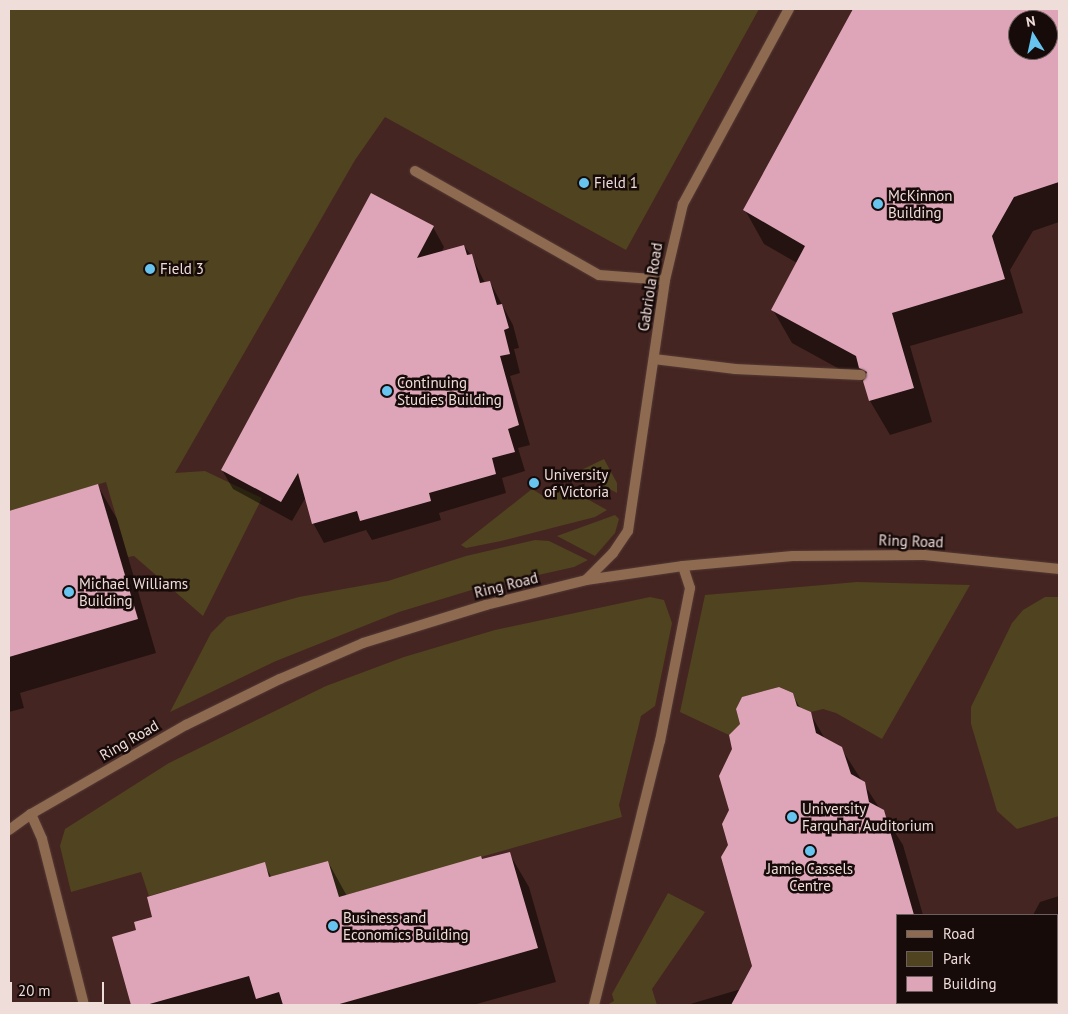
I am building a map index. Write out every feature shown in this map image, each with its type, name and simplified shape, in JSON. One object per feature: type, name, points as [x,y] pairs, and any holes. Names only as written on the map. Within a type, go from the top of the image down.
[{"type":"street","name":"Gabriola Road","points":[[586,580],[613,553],[628,531],[665,280],[683,204],[789,9]]},
{"type":"street","points":[[415,171],[599,275],[665,280]]},
{"type":"street","points":[[654,359],[735,369],[861,375]]},
{"type":"street","name":"Ring Road","points":[[9,830],[31,814],[186,725],[363,643],[486,605],[586,580],[683,566],[793,556],[865,554],[924,555],[1059,569]]},
{"type":"street","points":[[594,1005],[660,741],[690,588],[683,566]]},
{"type":"street","points":[[31,814],[42,839],[84,1005]]},
{"type":"shaded area","name":"University of Victoria","points":[[9,9],[1059,9],[1059,1005],[9,1005]]},
{"type":"green space","points":[[9,9],[759,9],[626,250],[385,117],[355,160],[175,473],[205,471],[262,498],[203,616],[134,556],[128,557],[106,482],[9,511]]},
{"type":"green space","points":[[604,459],[617,483],[617,493],[577,472]]},
{"type":"green space","points":[[564,486],[607,510],[595,517],[501,541],[466,548],[461,545],[532,489],[550,500]]},
{"type":"green space","points":[[615,515],[619,519],[615,533],[595,556],[557,536]]},
{"type":"green space","points":[[535,540],[549,541],[588,560],[574,567],[475,589],[399,612],[276,661],[170,712],[211,633],[227,617],[299,597],[388,581],[466,556]]},
{"type":"green space","points":[[857,582],[970,585],[882,739],[836,713],[823,709],[811,712],[797,706],[793,693],[779,687],[742,697],[736,709],[740,724],[729,735],[680,712],[705,595]]},
{"type":"green space","points":[[650,597],[664,600],[672,623],[655,706],[641,716],[619,805],[622,817],[339,897],[328,861],[269,877],[265,863],[149,896],[141,872],[71,892],[60,846],[65,829],[169,763],[326,686],[404,657],[495,630]]},
{"type":"green space","points":[[1045,597],[1059,597],[1059,816],[1017,829],[997,811],[971,724],[971,707],[1012,623],[1023,610]]},
{"type":"green space","points":[[668,893],[705,912],[652,989],[657,1005],[607,1005],[614,1001],[612,994]]},
{"type":"building","name":"McKinnon Building","points":[[853,9],[1059,9],[1059,182],[1014,197],[992,236],[1005,279],[892,313],[914,388],[869,401],[863,381],[867,372],[859,368],[856,356],[771,310],[805,246],[743,210]]},
{"type":"building","name":"Continuing Studies Building","points":[[371,193],[434,226],[417,258],[464,245],[467,255],[472,254],[480,283],[490,281],[497,305],[502,304],[509,328],[504,330],[510,354],[500,356],[519,425],[508,429],[515,452],[492,458],[496,474],[429,493],[431,501],[360,521],[357,511],[312,524],[298,473],[281,502],[221,470]]},
{"type":"building","name":"Michael Williams Building","points":[[98,484],[138,619],[9,657],[9,511]]},
{"type":"building","name":"Jamie Cassels Centre","points":[[779,687],[793,693],[797,706],[811,712],[816,733],[842,747],[851,774],[865,782],[869,802],[884,810],[914,914],[896,914],[897,1005],[731,1005],[752,966],[721,857],[728,845],[722,824],[729,810],[719,776],[732,749],[729,735],[740,724],[736,709],[742,697]]},
{"type":"building","name":"Business and Economics Building","points":[[510,852],[538,948],[336,1005],[283,1005],[279,992],[256,999],[249,976],[146,1005],[131,1005],[112,937],[136,930],[134,922],[152,917],[147,897],[265,862],[269,877],[328,861],[339,897],[481,856],[482,859]]},
{"type":"place","name":"Field 1","points":[[584,183]]},
{"type":"place","name":"McKinnon Building","points":[[878,204]]},
{"type":"place","name":"Field 3","points":[[150,269]]},
{"type":"place","name":"Continuing Studies Building","points":[[387,391]]},
{"type":"place","name":"University of Victoria","points":[[534,483]]},
{"type":"place","name":"Michael Williams Building","points":[[69,592]]},
{"type":"place","name":"University Farquhar Auditorium","points":[[792,817]]},
{"type":"place","name":"Jamie Cassels Centre","points":[[810,851]]},
{"type":"place","name":"Business and Economics Building","points":[[333,926]]}]
